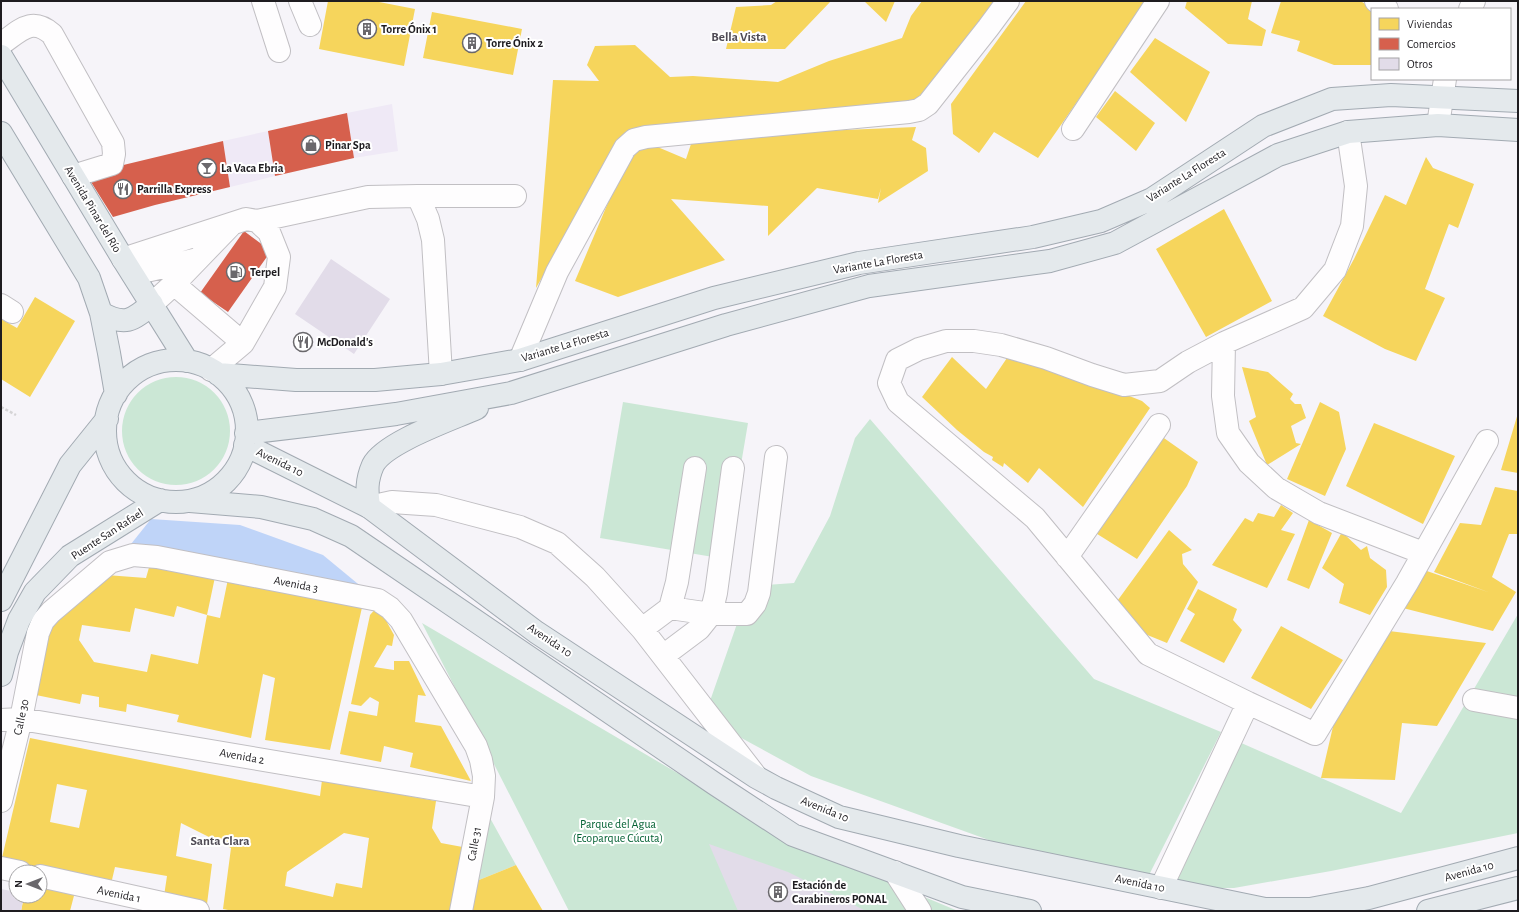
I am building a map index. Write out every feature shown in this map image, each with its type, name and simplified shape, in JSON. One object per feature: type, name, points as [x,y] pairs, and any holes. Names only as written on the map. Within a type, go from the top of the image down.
[{"type":"main road","name":"Avenida Pinar del Río","points":[[1,56],[128,267],[187,361]]},
{"type":"main road","name":"Variante La Floresta","points":[[214,372],[296,380],[375,380],[441,374],[520,360],[714,298],[859,263],[1033,237],[1101,221],[1152,199],[1263,126],[1332,99],[1391,95],[1443,88],[1518,101]]},
{"type":"main road","name":"Variante La Floresta","points":[[246,439],[511,393],[726,325],[869,286],[1050,262],[1115,243],[1278,156],[1348,132],[1438,125],[1518,130]]},
{"type":"main road","points":[[1,133],[89,278],[110,353],[116,394]]},
{"type":"main road","points":[[100,313],[112,319],[123,321],[132,319],[152,304]]},
{"type":"main road","points":[[190,501],[213,492],[226,481],[236,468],[246,439],[244,410],[238,397],[229,384],[214,372],[199,364],[187,361],[162,361],[146,367],[126,381],[116,394],[108,410],[106,437],[107,446],[113,463],[129,484],[143,494],[170,502],[190,501],[261,507],[314,519],[351,536],[715,784],[793,835],[962,897],[1027,911]]},
{"type":"main road","points":[[370,507],[366,487],[374,464],[389,448],[511,393]]},
{"type":"main road","points":[[1,600],[70,465],[107,419]]},
{"type":"main road","name":"Avenida 10","points":[[246,439],[370,507],[536,632],[756,777],[776,788],[839,817],[959,846],[1265,909],[1310,910],[1369,898],[1518,858]]},
{"type":"main road","name":"Puente San Rafael","points":[[1,675],[7,652],[19,620],[35,592],[70,556],[160,500]]},
{"type":"main road","points":[[1428,911],[1518,888]]},
{"type":"street","points":[[263,1],[279,51]]},
{"type":"street","points":[[300,1],[310,25]]},
{"type":"street","points":[[520,360],[557,272],[625,148],[634,140],[646,137],[919,110],[928,104],[1008,1]]},
{"type":"street","points":[[1073,129],[1158,1]]},
{"type":"street","points":[[1376,1],[1386,8]]},
{"type":"street","points":[[1,44],[28,26],[44,27],[52,34],[113,143],[114,154],[112,164],[73,176]]},
{"type":"street","points":[[1438,125],[1443,88]]},
{"type":"street","points":[[1348,132],[1356,186],[1352,226],[1335,270],[1303,308],[1224,343],[1188,362],[1160,381],[1124,385],[1046,358],[1008,347],[974,341],[946,341],[920,349],[897,360],[889,383],[898,402],[1035,518],[1148,654],[1315,734],[1423,554],[1487,441]]},
{"type":"street","points":[[418,196],[428,219],[433,240],[441,374]]},
{"type":"street","points":[[128,267],[234,222],[246,219],[258,221],[368,197],[515,196]]},
{"type":"street","points":[[214,372],[243,343],[275,287],[279,257],[269,232],[258,221]]},
{"type":"street","points":[[152,304],[174,284],[234,222]]},
{"type":"street","points":[[128,267],[198,259]]},
{"type":"street","points":[[174,284],[243,343]]},
{"type":"street","points":[[1224,343],[1223,396],[1228,432],[1249,463],[1276,488],[1319,513],[1423,554]]},
{"type":"street","points":[[1067,557],[1159,425]]},
{"type":"street","points":[[670,608],[711,614],[747,614],[755,604],[759,593],[776,457]]},
{"type":"street","points":[[642,629],[670,608],[677,582],[696,468]]},
{"type":"street","points":[[663,656],[699,629],[711,614],[716,593],[733,468]]},
{"type":"street","points":[[370,507],[392,502],[436,505],[520,528],[557,543],[595,577],[642,629],[756,777]]},
{"type":"street","name":"Avenida 3","points":[[38,633],[43,621],[51,612],[110,562],[133,555],[157,557],[378,600],[390,608],[401,620],[476,746],[482,760],[483,786]]},
{"type":"street","name":"Calle 30","points":[[1,801],[11,720],[38,633]]},
{"type":"street","points":[[1474,700],[1518,708]]},
{"type":"street","points":[[1161,888],[1248,703]]},
{"type":"street","name":"Avenida 2","points":[[11,720],[483,786]]},
{"type":"street","name":"Calle 31","points":[[461,911],[483,786]]},
{"type":"street","points":[[895,872],[920,911]]},
{"type":"street","name":"Avenida 1","points":[[48,878],[198,911]]},
{"type":"path","points":[[1,407],[16,416]]},
{"type":"shaded area","points":[[392,104],[398,151],[354,158],[347,113]]},
{"type":"shaded area","points":[[268,131],[275,176],[230,187],[223,141]]},
{"type":"green space","points":[[176,377],[197,381],[214,393],[226,410],[230,431],[226,452],[214,469],[197,481],[176,485],[155,481],[138,469],[126,452],[122,431],[126,410],[138,393],[155,381]]},
{"type":"green space","points":[[623,402],[748,423],[725,559],[600,538]]},
{"type":"green space","points":[[870,419],[1094,679],[1221,732],[1147,879],[1022,852],[811,776],[734,734],[710,701],[753,578],[766,585],[794,583],[830,516],[855,438]]},
{"type":"green space","points":[[1518,614],[1518,833],[1331,871],[1234,888],[1190,888],[1175,880],[1239,742],[1401,813]]},
{"type":"green space","name":"Parque del Agua (Ecoparque Cúcuta)","points":[[422,623],[800,845],[958,911],[569,911]]},
{"type":"green space","points":[[484,807],[516,865],[479,880],[472,877]]},
{"type":"water","points":[[151,519],[240,525],[323,555],[369,593],[131,544]]},
{"type":"building: Viviendas","name":"Torre Ónix 1","points":[[328,1],[374,1],[415,9],[404,66],[319,49]]},
{"type":"building: Viviendas","points":[[777,1],[831,1],[785,49],[726,49],[736,7],[771,5]]},
{"type":"building: Viviendas","points":[[864,1],[895,1],[886,22]]},
{"type":"building: Viviendas","points":[[922,1],[996,1],[914,103],[624,135],[536,288],[553,80],[599,81],[587,65],[595,46],[635,45],[670,77],[693,76],[778,82],[829,61],[902,38],[911,16]]},
{"type":"building: Viviendas","points":[[1026,1],[1147,1],[1038,158],[994,132],[979,153],[953,134],[951,104]]},
{"type":"building: Viviendas","points":[[1187,1],[1252,1],[1248,19],[1266,30],[1262,46],[1228,44],[1185,8]]},
{"type":"building: Viviendas","points":[[1281,1],[1360,1],[1371,9],[1371,65],[1334,65],[1297,51],[1300,41],[1271,33]]},
{"type":"building: Viviendas","name":"Torre Ónix 2","points":[[432,12],[522,29],[513,75],[423,58]]},
{"type":"building: Viviendas","points":[[1155,38],[1210,72],[1186,122],[1130,72]]},
{"type":"building: Viviendas","points":[[1115,91],[1155,123],[1136,151],[1096,117]]},
{"type":"building: Viviendas","points":[[916,127],[912,140],[926,148],[928,171],[878,203],[881,188],[878,199],[817,188],[768,236],[768,206],[671,199],[725,260],[618,297],[575,281],[618,179],[641,140],[686,159],[693,138]]},
{"type":"building: Viviendas","points":[[1426,157],[1433,168],[1474,184],[1458,228],[1449,224],[1425,289],[1445,298],[1416,361],[1385,349],[1323,316],[1354,259],[1385,195],[1406,205]]},
{"type":"building: Viviendas","points":[[1224,209],[1272,301],[1206,337],[1156,249]]},
{"type":"building: Viviendas","points":[[35,297],[75,321],[30,397],[1,379],[1,319],[17,328]]},
{"type":"building: Viviendas","points":[[1009,355],[1094,382],[1142,401],[1150,408],[1083,507],[1039,468],[1028,483],[1004,463],[1003,467],[992,460],[993,457],[984,452],[957,430],[922,397],[952,357],[986,389]]},
{"type":"building: Viviendas","points":[[1242,367],[1268,372],[1293,394],[1290,399],[1295,404],[1301,404],[1306,418],[1291,426],[1296,443],[1301,444],[1267,465],[1249,421],[1256,417]]},
{"type":"building: Viviendas","points":[[1320,402],[1339,412],[1346,449],[1325,496],[1287,479]]},
{"type":"building: Viviendas","points":[[1518,413],[1518,473],[1501,470]]},
{"type":"building: Viviendas","points":[[1374,423],[1455,456],[1423,524],[1346,486]]},
{"type":"building: Viviendas","points":[[1161,436],[1198,462],[1187,486],[1137,559],[1094,532]]},
{"type":"building: Viviendas","points":[[1495,487],[1518,491],[1518,534],[1509,534],[1492,577],[1516,592],[1493,631],[1399,607],[1421,569],[1488,592],[1434,572],[1460,523],[1481,525]]},
{"type":"building: Viviendas","points":[[1281,505],[1293,513],[1281,530],[1295,534],[1267,588],[1212,565],[1245,518],[1253,522],[1258,513],[1274,517]]},
{"type":"building: Viviendas","points":[[1309,520],[1332,533],[1309,589],[1287,580]]},
{"type":"building: Viviendas","points":[[1169,530],[1192,550],[1182,554],[1183,564],[1198,582],[1167,643],[1140,632],[1115,604]]},
{"type":"building: Viviendas","points":[[1342,532],[1361,550],[1367,546],[1370,558],[1386,570],[1387,587],[1370,615],[1339,603],[1344,584],[1322,568]]},
{"type":"building: Viviendas","points":[[150,564],[215,577],[207,615],[220,618],[228,579],[363,603],[330,750],[265,740],[275,678],[263,674],[251,738],[177,722],[179,715],[127,704],[126,712],[99,707],[99,697],[82,694],[80,704],[31,694],[43,628],[106,575],[146,578]],"holes":[[[177,606],[207,615],[198,664],[151,654],[147,672],[94,662],[79,640],[82,625],[130,632],[135,608],[174,617]]]},
{"type":"building: Viviendas","points":[[1198,589],[1237,609],[1233,620],[1242,630],[1224,663],[1180,641],[1195,614],[1187,609]]},
{"type":"building: Viviendas","points":[[378,606],[394,635],[392,646],[387,645],[374,667],[394,670],[394,661],[409,661],[426,696],[418,695],[415,722],[441,726],[471,781],[410,767],[413,753],[384,746],[381,762],[340,754],[349,711],[377,716],[379,702],[370,697],[361,706],[351,704],[370,615]]},
{"type":"building: Viviendas","points":[[1281,626],[1343,660],[1311,709],[1251,678]]},
{"type":"building: Viviendas","points":[[1389,631],[1486,643],[1437,726],[1402,723],[1395,780],[1321,778],[1335,718]]},
{"type":"building: Viviendas","points":[[30,738],[320,796],[322,780],[436,801],[432,828],[441,843],[468,848],[455,911],[233,911],[223,909],[231,848],[181,823],[176,856],[212,864],[207,904],[164,896],[167,876],[115,867],[111,884],[48,870],[48,864],[12,864],[1,862]],"holes":[[[57,784],[87,790],[79,828],[50,822]],[[344,833],[369,838],[362,888],[336,883],[333,897],[285,886],[287,872]]]},
{"type":"building: Viviendas","points":[[516,865],[543,911],[466,911],[472,877],[479,880]]},
{"type":"building: Viviendas","points":[[48,884],[76,888],[70,911],[21,911],[22,904],[48,904]]},
{"type":"building: Comercios","name":"Pinar Spa","points":[[347,113],[354,158],[275,176],[268,131]]},
{"type":"building: Comercios","points":[[223,141],[230,187],[113,217],[86,174]]},
{"type":"building: Comercios","name":"Terpel","points":[[244,231],[271,251],[228,312],[200,293]]},
{"type":"building: Otros","points":[[331,259],[390,299],[354,354],[295,314]]},
{"type":"building: Otros","name":"Estación de Carabineros PONAL","points":[[709,844],[788,872],[866,911],[738,911]]},
{"type":"building: Otros","points":[[1,889],[8,890],[8,904],[22,904],[21,911],[1,911]]},
{"type":"place","name":"Torre Ónix 1","points":[[367,29]]},
{"type":"place","name":"Torre Ónix 2","points":[[472,43]]},
{"type":"place","name":"Pinar Spa","points":[[311,145]]},
{"type":"place","name":"La Vaca Ebria","points":[[207,168]]},
{"type":"place","name":"Parrilla Express","points":[[123,189]]},
{"type":"place","name":"Terpel","points":[[236,272]]},
{"type":"place","name":"McDonald's","points":[[303,342]]},
{"type":"place","name":"Estación de Carabineros PONAL","points":[[778,892]]},
{"type":"district","name":"Bella Vista","points":[[739,37]]},
{"type":"district","name":"Santa Clara","points":[[220,841]]}]
